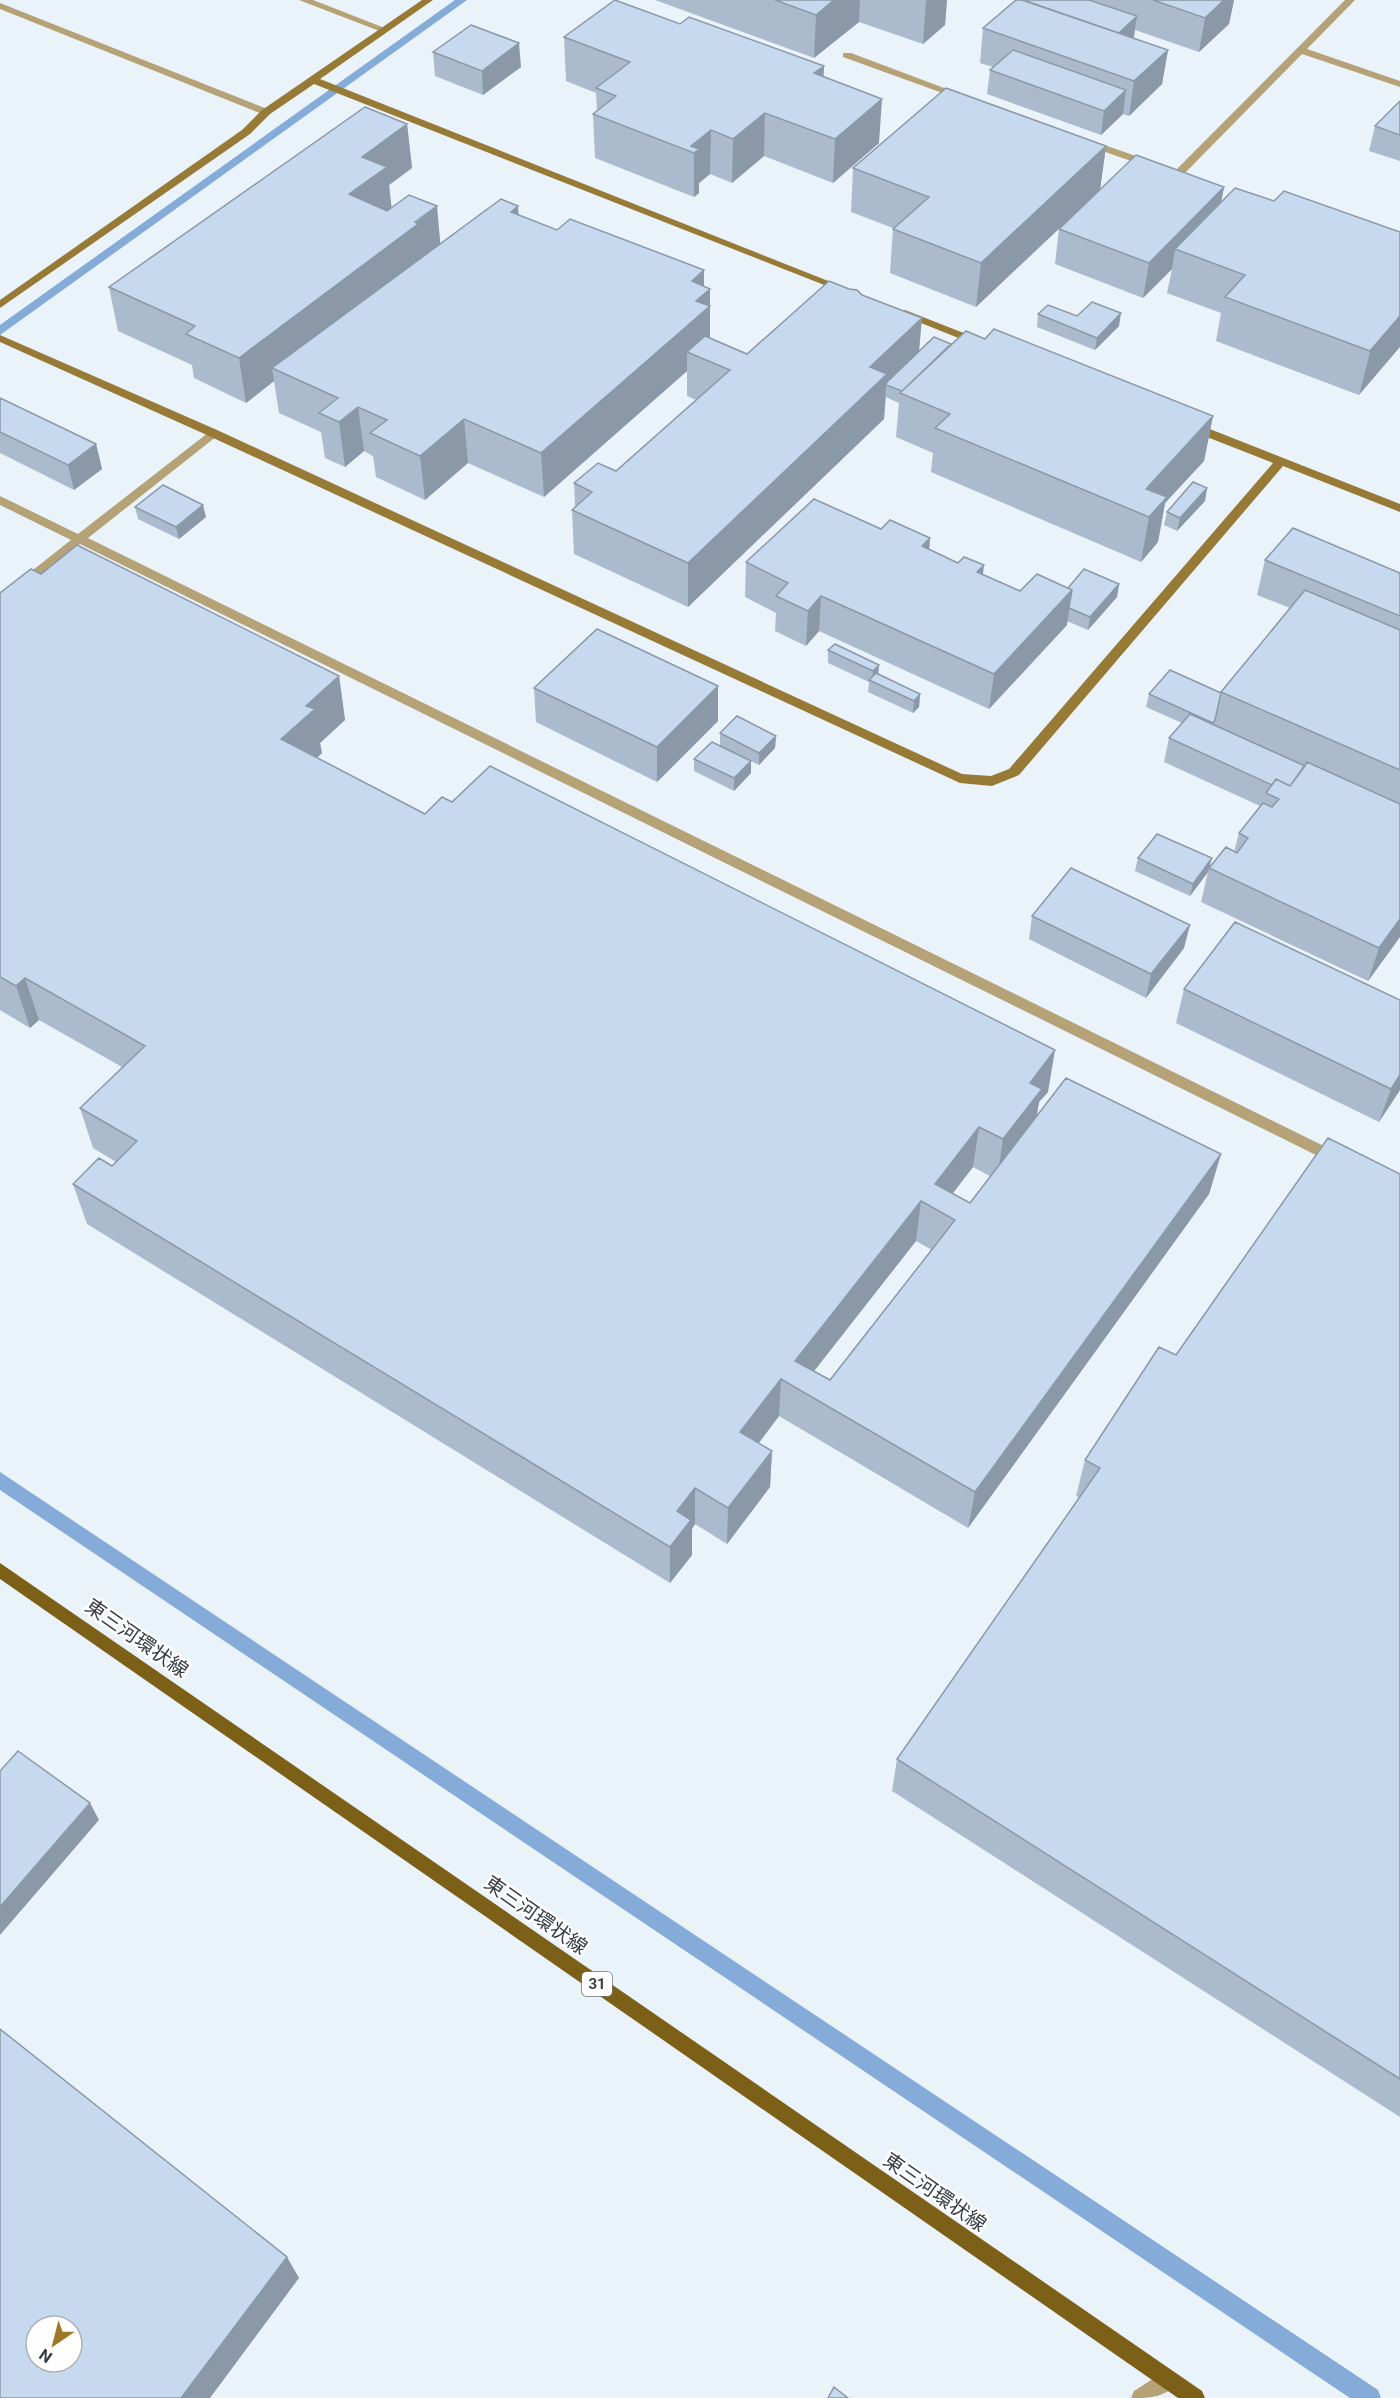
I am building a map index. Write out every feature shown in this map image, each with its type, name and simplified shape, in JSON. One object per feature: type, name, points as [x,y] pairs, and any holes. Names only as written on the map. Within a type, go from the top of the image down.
[{"type":"main road","name":"東三河環状線","points":[[0,1570],[1195,2398]]},
{"type":"street","points":[[304,0],[385,30]]},
{"type":"street","points":[[0,305],[246,132],[266,112],[428,0]]},
{"type":"street","points":[[1078,139],[1183,176],[1300,50],[1350,0]]},
{"type":"street","points":[[0,6],[266,112]]},
{"type":"street","points":[[1300,50],[1400,84]]},
{"type":"street","points":[[847,55],[979,103]]},
{"type":"street","points":[[314,80],[858,295]]},
{"type":"street","points":[[891,308],[992,347]]},
{"type":"street","points":[[0,338],[213,433],[960,778],[992,781],[1014,772],[1281,461]]},
{"type":"street","points":[[1180,422],[1400,508]]},
{"type":"street","points":[[0,603],[213,433]]},
{"type":"street","points":[[0,500],[1331,1156]]},
{"type":"street","points":[[1141,2398],[1167,2380]]},
{"type":"building","points":[[615,0],[680,24],[689,17],[824,66],[814,73],[882,99],[835,139],[765,113],[733,139],[711,130],[691,146],[699,149],[694,153],[593,114],[616,96],[596,88],[630,62],[564,37]]},
{"type":"building","points":[[775,0],[834,0],[816,15]]},
{"type":"building","points":[[1016,0],[1022,0],[1168,50],[1134,81],[983,28]]},
{"type":"building","points":[[1027,0],[1089,0],[1137,16],[1119,33]]},
{"type":"building","points":[[1153,0],[1224,0],[1205,18]]},
{"type":"building","points":[[471,25],[519,43],[482,71],[433,52]]},
{"type":"building","points":[[1013,50],[1126,90],[1104,111],[990,70]]},
{"type":"building","points":[[946,88],[1106,146],[981,263],[893,229],[929,197],[853,168]]},
{"type":"building","points":[[1400,101],[1400,135],[1375,126]]},
{"type":"building","points":[[365,107],[407,124],[362,157],[387,167],[349,194],[387,211],[409,195],[437,206],[415,222],[418,224],[239,358],[186,334],[195,326],[109,287]]},
{"type":"building","points":[[1136,155],[1224,187],[1149,263],[1059,229]]},
{"type":"building","points":[[1235,188],[1274,201],[1284,191],[1400,232],[1400,316],[1370,351],[1225,297],[1245,275],[1175,249]]},
{"type":"building","points":[[501,199],[518,206],[511,212],[557,230],[570,219],[704,270],[692,281],[710,289],[696,301],[710,306],[541,453],[464,419],[420,456],[370,433],[387,420],[358,407],[339,422],[319,413],[338,398],[272,368]]},
{"type":"building","points":[[829,281],[857,290],[862,295],[922,318],[870,367],[887,374],[688,563],[572,510],[592,492],[574,483],[598,463],[616,471],[730,370],[687,352],[705,336],[747,354]]},
{"type":"building","points":[[1092,302],[1121,313],[1097,338],[1038,314],[1048,305],[1077,316]]},
{"type":"building","points":[[994,329],[1213,416],[1146,489],[1167,497],[1149,517],[935,428],[950,414],[900,393],[966,331],[985,339]]},
{"type":"building","points":[[934,337],[951,344],[902,391],[886,385],[887,382]]},
{"type":"building","points":[[0,398],[96,444],[68,465],[0,432]]},
{"type":"building","points":[[1193,482],[1207,488],[1180,518],[1167,512]]},
{"type":"building","points":[[163,485],[203,505],[176,527],[135,507]]},
{"type":"building","points":[[814,499],[881,529],[890,520],[930,538],[922,546],[958,563],[964,557],[984,565],[977,572],[1020,591],[1037,574],[1072,590],[994,674],[821,596],[808,611],[776,596],[788,583],[746,562]]},
{"type":"building","points":[[1293,528],[1400,573],[1400,616],[1265,560]]},
{"type":"building","points":[[77,545],[339,676],[306,706],[315,709],[281,739],[425,814],[442,797],[452,802],[490,766],[1055,1050],[1030,1083],[1042,1089],[1003,1139],[979,1127],[935,1184],[970,1203],[1066,1078],[1221,1154],[975,1492],[781,1379],[740,1432],[772,1451],[728,1508],[695,1488],[677,1511],[691,1520],[670,1547],[73,1184],[99,1158],[112,1166],[137,1141],[80,1108],[145,1046],[25,978],[16,986],[0,977],[0,593],[31,569],[41,574]],"holes":[[[921,1201],[955,1220],[830,1380],[795,1361]]]},
{"type":"building","points":[[1084,569],[1119,584],[1090,617],[1069,608],[1072,590],[1068,588]]},
{"type":"building","points":[[1305,590],[1400,630],[1400,770],[1221,692]]},
{"type":"building","points":[[597,629],[718,686],[657,747],[534,688]]},
{"type":"building","points":[[835,644],[879,665],[873,671],[828,650]]},
{"type":"building","points":[[1170,670],[1221,693],[1213,723],[1149,694]]},
{"type":"building","points":[[876,673],[920,694],[914,701],[869,680]]},
{"type":"building","points":[[1190,714],[1305,766],[1290,786],[1276,779],[1272,785],[1169,738]]},
{"type":"building","points":[[737,716],[776,736],[759,753],[720,733]]},
{"type":"building","points":[[712,742],[751,761],[734,778],[694,759]]},
{"type":"building","points":[[1307,762],[1400,804],[1400,919],[1379,948],[1209,868],[1226,847],[1237,853],[1248,838],[1239,833],[1263,803],[1272,807],[1279,799],[1266,793],[1276,779],[1290,786]]},
{"type":"building","points":[[1157,834],[1212,858],[1193,884],[1138,858]]},
{"type":"building","points":[[1071,868],[1190,925],[1151,974],[1032,916]]},
{"type":"building","points":[[1235,922],[1400,1000],[1400,1075],[1391,1089],[1184,989]]},
{"type":"building","points":[[1328,1138],[1400,1174],[1400,2079],[897,1759],[1100,1468],[1085,1460],[1159,1347],[1176,1355]]},
{"type":"building","points":[[18,1751],[90,1803],[0,1907],[0,1771]]},
{"type":"building","points":[[0,2029],[287,2257],[181,2398],[0,2398]]},
{"type":"building","points":[[834,2387],[848,2398],[828,2398]]},
{"type":"waterway","points":[[0,331],[462,0]]},
{"type":"waterway","points":[[0,1480],[1370,2398]]}]
